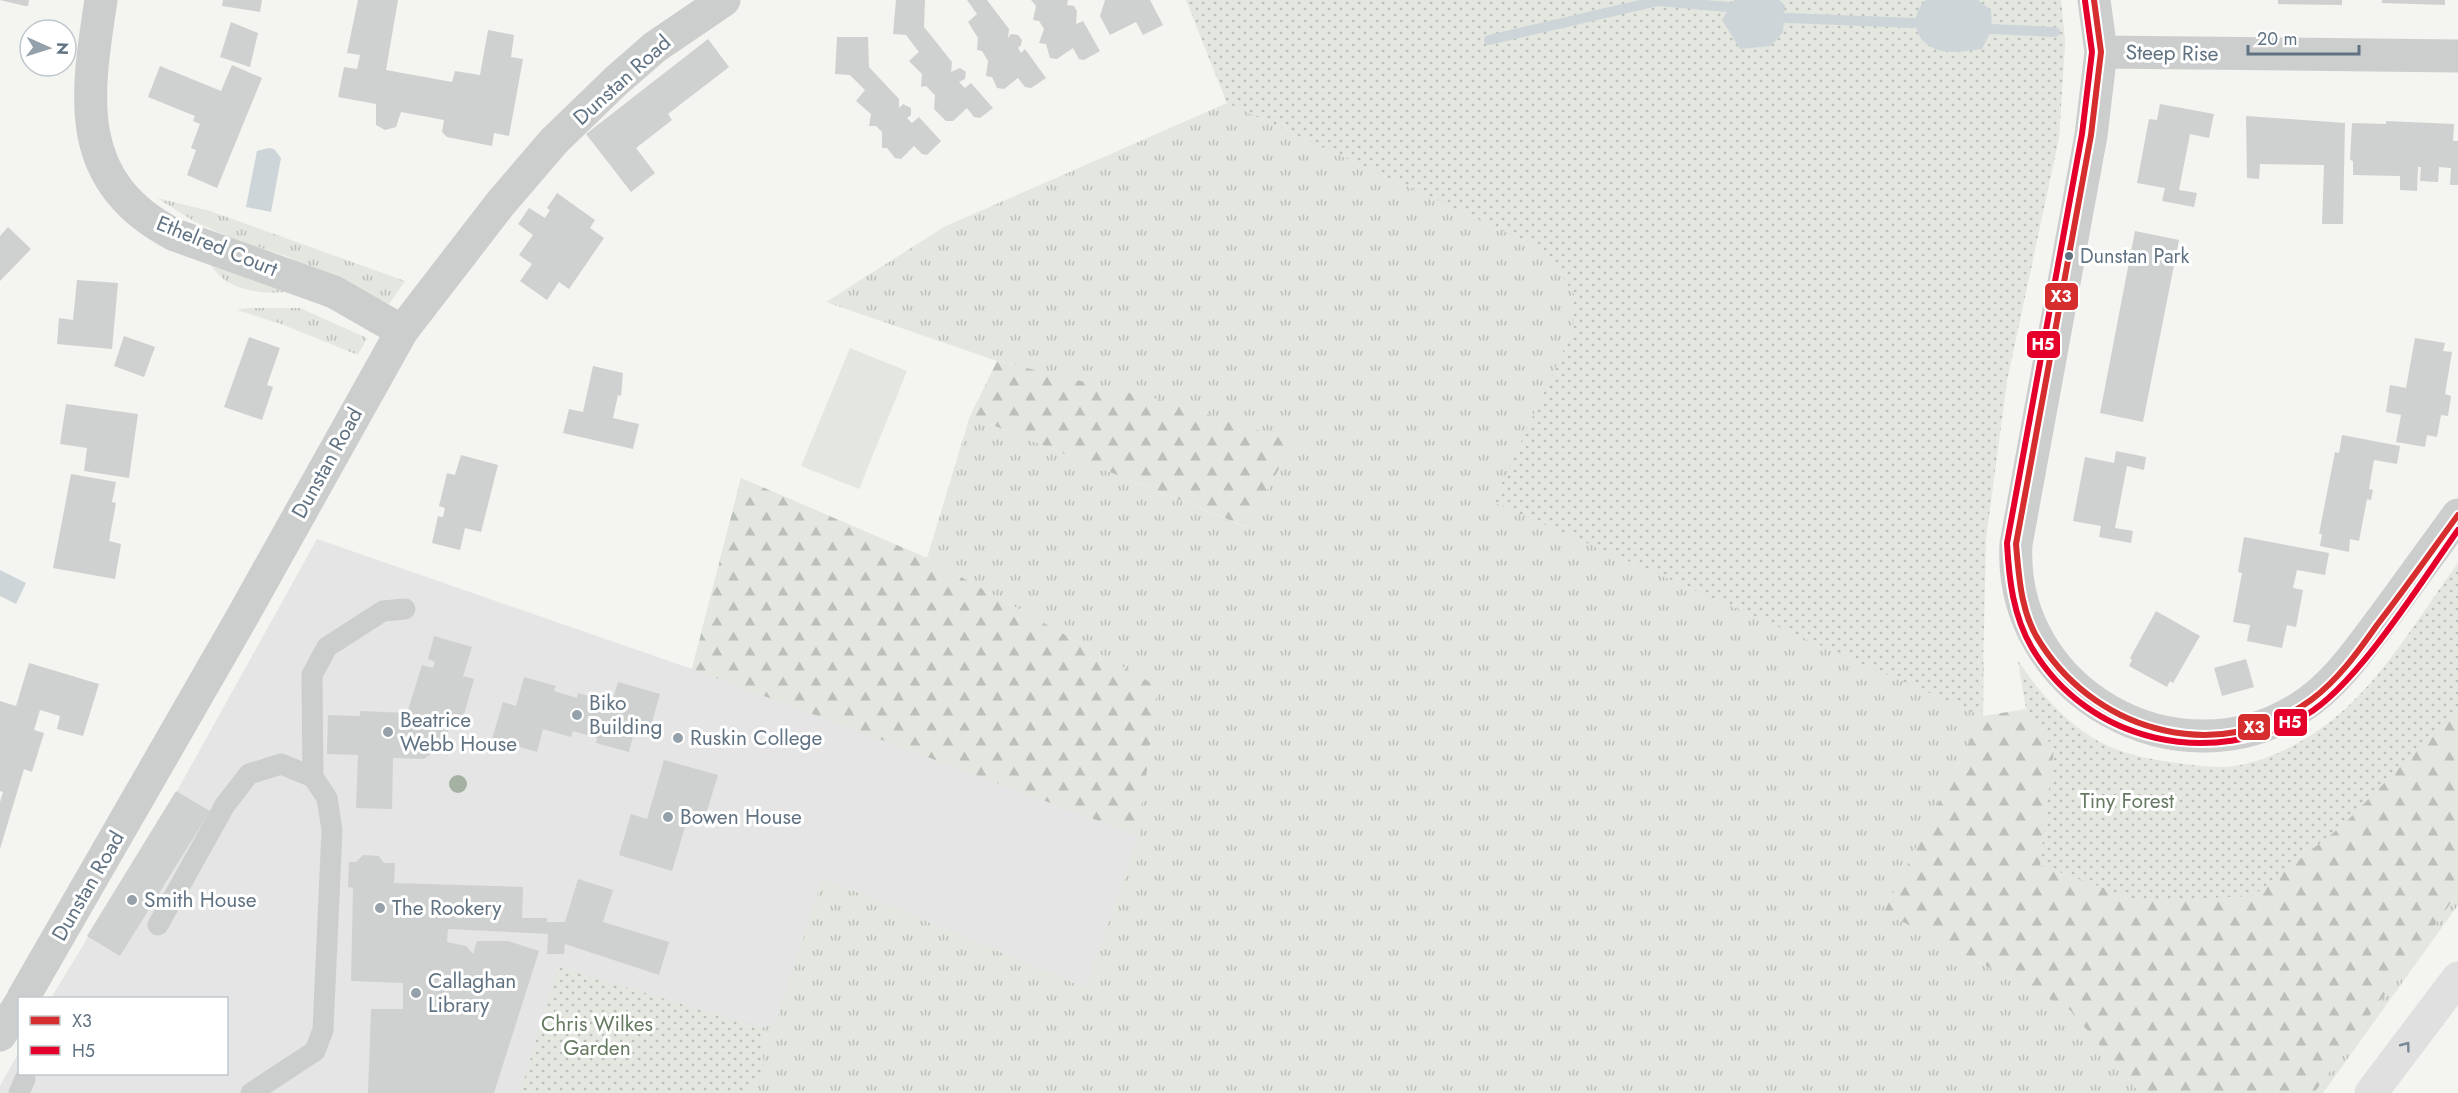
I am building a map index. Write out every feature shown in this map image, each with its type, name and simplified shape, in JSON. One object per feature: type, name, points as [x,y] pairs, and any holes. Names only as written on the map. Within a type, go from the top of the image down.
[{"type":"highway","points":[[2371,1093],[2458,978]]},
{"type":"street","name":"Ethelred Court","points":[[101,0],[89,95],[90,121],[95,146],[122,194],[151,222],[175,235],[334,292],[402,332]]},
{"type":"street","name":"Dunstan Road","points":[[24,997],[241,619],[402,332],[500,204],[554,141],[655,47],[724,0]]},
{"type":"street","points":[[2094,0],[2101,52],[2091,135],[2016,544],[2015,567],[2027,614],[2050,658],[2066,679],[2108,712],[2158,731],[2184,735],[2210,735],[2242,732],[2268,724],[2321,694],[2375,628],[2458,515]]},
{"type":"street","name":"Steep Rise","points":[[2101,52],[2458,56]]},
{"type":"street","points":[[0,1035],[18,1007]]},
{"type":"lane","points":[[250,1093],[315,1051],[323,1030],[332,830],[327,798],[313,777],[312,675],[327,647],[383,611],[405,609]]},
{"type":"lane","points":[[158,925],[225,804],[249,774],[281,764],[313,777]]},
{"type":"shaded area","points":[[1734,0],[1779,0],[1785,5],[1783,32],[1771,46],[1740,49],[1722,20]]},
{"type":"shaded area","points":[[1926,0],[1978,0],[1991,10],[1992,29],[1982,49],[1943,51],[1925,42],[1917,31],[1916,18]]},
{"type":"shaded area","points":[[274,149],[281,158],[271,212],[246,207],[257,151]]},
{"type":"shaded area","name":"Ruskin College","points":[[741,478],[927,558],[1139,836],[1086,988],[1063,1093],[0,1093],[0,1086],[18,1054],[18,1075],[228,1075],[228,997],[52,997],[177,791],[317,539],[692,669]]},
{"type":"shaded area","points":[[0,570],[26,583],[16,604],[0,596]]},
{"type":"green space","name":"Dunstan Park","points":[[1186,0],[2061,0],[2065,42],[2059,138],[1945,103],[1984,669],[1983,716],[2026,709],[2054,749],[2065,834],[2458,689],[2458,893],[2314,1093],[2140,1093],[2070,1010],[1884,912],[1982,716],[1493,502],[1573,330],[1574,294],[1545,250],[1227,103]]},
{"type":"green space","name":"Dunstan Park","points":[[1186,0],[2061,0],[2065,42],[2059,138],[2007,381],[1986,539],[1982,716],[1493,502],[1573,330],[1574,294],[1545,250],[1227,103]]},
{"type":"green space","points":[[1227,103],[1545,250],[1574,294],[1573,330],[1494,502],[1982,716],[1884,912],[2070,1010],[2140,1093],[744,1093],[764,1069],[761,1028],[776,1023],[823,878],[1086,988],[1139,836],[1157,686],[927,558],[970,416],[1246,527],[1294,441],[1165,401],[997,361],[826,302],[944,227]]},
{"type":"green space","points":[[157,198],[210,211],[405,281],[389,304],[286,256],[236,240],[195,222]]},
{"type":"green space","points":[[209,261],[289,292],[254,291],[233,285],[215,271]]},
{"type":"green space","points":[[300,308],[367,338],[358,355],[281,324],[237,310]]},
{"type":"green space","points":[[850,348],[907,371],[859,489],[801,466]]},
{"type":"green space","points":[[997,361],[1165,401],[1294,441],[1247,527],[970,416]]},
{"type":"green space","points":[[741,478],[927,558],[1157,686],[1139,836],[692,669]]},
{"type":"green space","name":"Tiny Forest","points":[[2458,563],[2458,708],[2343,825],[2253,896],[2140,901],[2040,865],[2054,749],[2026,709],[2018,661],[2059,712],[2079,729],[2106,745],[2144,757],[2197,766],[2217,767],[2251,763],[2301,741],[2344,710],[2376,677]]},
{"type":"green space","points":[[2458,893],[2458,905],[2323,1093],[2314,1093]]},
{"type":"green space","name":"Chris Wilkes Garden","points":[[559,967],[761,1028],[764,1069],[744,1093],[520,1093]]},
{"type":"building","points":[[0,0],[29,0],[28,6],[25,6]]},
{"type":"building","points":[[223,0],[262,0],[260,12],[222,6]]},
{"type":"building","points":[[358,0],[398,0],[386,70],[452,82],[455,71],[480,75],[488,30],[514,35],[511,57],[523,59],[509,136],[494,133],[492,146],[447,137],[442,132],[444,120],[401,112],[396,127],[385,130],[376,125],[376,104],[338,97],[344,67],[357,69],[360,55],[347,53]]},
{"type":"building","points":[[896,0],[925,0],[924,27],[952,62],[951,72],[960,68],[966,72],[965,79],[959,82],[965,88],[971,83],[993,108],[980,118],[974,117],[967,108],[953,121],[946,121],[934,109],[935,95],[926,86],[921,87],[922,74],[909,61],[919,52],[906,35],[893,34]]},
{"type":"building","points":[[967,0],[987,0],[1009,29],[1008,38],[1011,34],[1018,35],[1022,40],[1018,48],[1021,53],[1025,49],[1046,78],[1031,88],[1025,87],[1018,78],[1004,89],[997,88],[992,77],[986,76],[988,61],[982,51],[977,50],[978,38],[968,22],[977,14]]},
{"type":"building","points":[[1031,0],[1068,0],[1067,5],[1074,6],[1077,11],[1076,24],[1083,21],[1100,51],[1084,60],[1079,59],[1073,48],[1057,59],[1050,58],[1046,44],[1039,43],[1044,29],[1039,21],[1033,20],[1036,6]]},
{"type":"building","points":[[1105,0],[1150,0],[1163,25],[1143,35],[1136,22],[1110,35],[1100,16]]},
{"type":"building","points":[[2278,0],[2342,0],[2342,5],[2278,4]]},
{"type":"building","points":[[2382,0],[2445,0],[2445,5],[2382,3]]},
{"type":"building","points":[[231,22],[258,33],[250,67],[220,57]]},
{"type":"building","points":[[837,37],[868,37],[869,67],[899,99],[899,108],[903,104],[911,108],[911,115],[907,118],[912,123],[919,117],[941,141],[927,155],[922,154],[914,146],[901,159],[895,158],[887,148],[882,148],[882,132],[876,126],[869,126],[871,114],[856,101],[865,90],[850,75],[835,74]]},
{"type":"building","points":[[708,39],[729,67],[668,114],[672,120],[636,148],[655,173],[631,192],[586,134]]},
{"type":"building","points":[[232,65],[262,78],[217,188],[187,175],[196,150],[191,148],[200,124],[193,121],[195,116],[148,97],[160,66],[221,91]]},
{"type":"building","points":[[2160,104],[2214,114],[2209,138],[2190,134],[2179,190],[2197,193],[2194,207],[2162,201],[2165,188],[2137,183],[2149,119],[2157,120]]},
{"type":"building","points":[[2246,116],[2345,123],[2343,224],[2322,224],[2324,165],[2260,164],[2259,179],[2247,178]]},
{"type":"building","points":[[2386,121],[2454,124],[2453,141],[2458,141],[2458,185],[2450,185],[2451,168],[2439,167],[2438,182],[2420,181],[2421,167],[2418,167],[2417,191],[2400,190],[2400,176],[2353,175],[2353,161],[2350,160],[2352,123],[2386,124]]},
{"type":"building","points":[[557,193],[595,220],[590,228],[604,238],[569,289],[559,282],[547,300],[520,281],[532,264],[519,255],[533,235],[518,224],[529,208],[545,218],[550,210],[547,208]]},
{"type":"building","points":[[8,227],[31,249],[0,281],[0,236]]},
{"type":"building","points":[[2135,231],[2179,240],[2143,422],[2100,413]]},
{"type":"building","points":[[77,280],[118,283],[112,349],[57,344],[59,318],[73,320]]},
{"type":"building","points":[[124,336],[155,347],[144,377],[114,366]]},
{"type":"building","points":[[249,337],[280,348],[267,385],[273,387],[262,420],[224,407]]},
{"type":"building","points":[[2415,338],[2445,343],[2443,351],[2452,352],[2445,394],[2451,396],[2448,416],[2441,415],[2437,437],[2427,435],[2425,447],[2396,442],[2401,415],[2386,412],[2390,385],[2406,388]]},
{"type":"building","points":[[593,366],[623,373],[621,396],[618,395],[613,418],[639,424],[633,449],[563,433],[569,409],[583,412]]},
{"type":"building","points":[[66,404],[138,414],[129,478],[84,471],[87,448],[60,444]]},
{"type":"building","points":[[2342,435],[2400,446],[2397,464],[2374,460],[2369,489],[2373,490],[2371,500],[2367,499],[2359,541],[2350,539],[2349,552],[2320,546],[2322,534],[2319,534],[2335,452],[2339,453]]},
{"type":"building","points":[[2116,451],[2146,457],[2144,470],[2127,466],[2115,528],[2133,531],[2131,543],[2099,537],[2101,526],[2073,521],[2085,457],[2114,463]]},
{"type":"building","points":[[461,455],[498,465],[481,532],[465,528],[460,550],[432,543],[438,516],[443,517],[445,508],[439,506],[447,473],[455,475]]},
{"type":"building","points":[[71,474],[116,482],[112,502],[116,503],[109,541],[121,544],[115,579],[53,568]]},
{"type":"building","points":[[2244,537],[2329,553],[2325,575],[2297,570],[2293,588],[2303,590],[2296,627],[2287,625],[2282,648],[2247,641],[2250,625],[2233,622],[2242,573],[2238,572]]},
{"type":"building","points":[[2156,611],[2200,636],[2173,683],[2170,681],[2167,687],[2129,666],[2132,660],[2130,658]]},
{"type":"building","name":"Beatrice Webb House","points":[[434,636],[472,647],[463,676],[474,679],[462,721],[452,718],[445,743],[424,759],[393,758],[392,809],[356,808],[358,755],[327,754],[328,715],[360,716],[360,711],[407,713],[422,665],[433,668],[435,662],[428,659]]},
{"type":"building","points":[[2246,659],[2254,687],[2222,696],[2214,668]]},
{"type":"building","points":[[29,663],[99,684],[83,736],[57,729],[60,716],[40,710],[34,730],[44,733],[32,772],[24,769],[0,849],[0,802],[3,792],[0,791],[0,701],[16,706]]},
{"type":"building","name":"Biko Building","points":[[524,677],[556,686],[554,691],[577,698],[578,693],[612,702],[618,682],[660,694],[650,729],[636,725],[629,752],[596,743],[597,738],[573,731],[571,737],[543,729],[537,752],[492,739],[503,702],[516,706]]},
{"type":"building","name":"Bowen House","points":[[664,760],[718,775],[706,814],[690,810],[672,871],[619,855],[631,814],[647,819]]},
{"type":"building","name":"Smith House","points":[[176,791],[210,811],[120,956],[87,936]]},
{"type":"building","points":[[363,855],[379,856],[384,863],[395,863],[394,883],[523,887],[522,918],[547,918],[547,922],[565,922],[578,879],[613,890],[603,922],[669,942],[659,975],[565,944],[564,954],[547,954],[548,934],[448,929],[447,942],[466,946],[473,954],[477,941],[508,941],[539,951],[494,1093],[368,1093],[371,1009],[403,1009],[403,983],[351,981],[353,888],[348,887],[349,862],[356,862]]},
{"type":"waterway","points":[[1489,40],[1658,1],[1728,7]]},
{"type":"waterway","points":[[1787,18],[1914,23]]},
{"type":"waterway","points":[[1992,29],[2055,32]]},
{"type":"transit line","name":"X3","points":[[2094,0],[2101,52],[2091,135],[2016,544],[2025,609],[2041,644],[2066,675],[2096,700],[2129,719],[2165,730],[2202,735],[2240,731],[2276,720],[2311,700],[2339,675],[2458,515]]},
{"type":"transit line","name":"H5","points":[[2085,1],[2092,52],[2082,134],[2007,543],[2016,610],[2032,648],[2056,681],[2086,707],[2119,726],[2155,738],[2193,743],[2232,741],[2270,732],[2306,715],[2326,700],[2346,680],[2388,630],[2458,530]]},
{"type":"place","name":"Dunstan Park","points":[[2069,256]]},
{"type":"place","name":"Biko Building","points":[[577,715]]},
{"type":"place","name":"Beatrice Webb House","points":[[388,732]]},
{"type":"place","name":"Ruskin College","points":[[678,738]]},
{"type":"place","name":"Bowen House","points":[[668,817]]},
{"type":"place","name":"Smith House","points":[[132,900]]},
{"type":"place","name":"The Rookery","points":[[380,908]]},
{"type":"place","name":"Callaghan Library","points":[[416,993]]}]
